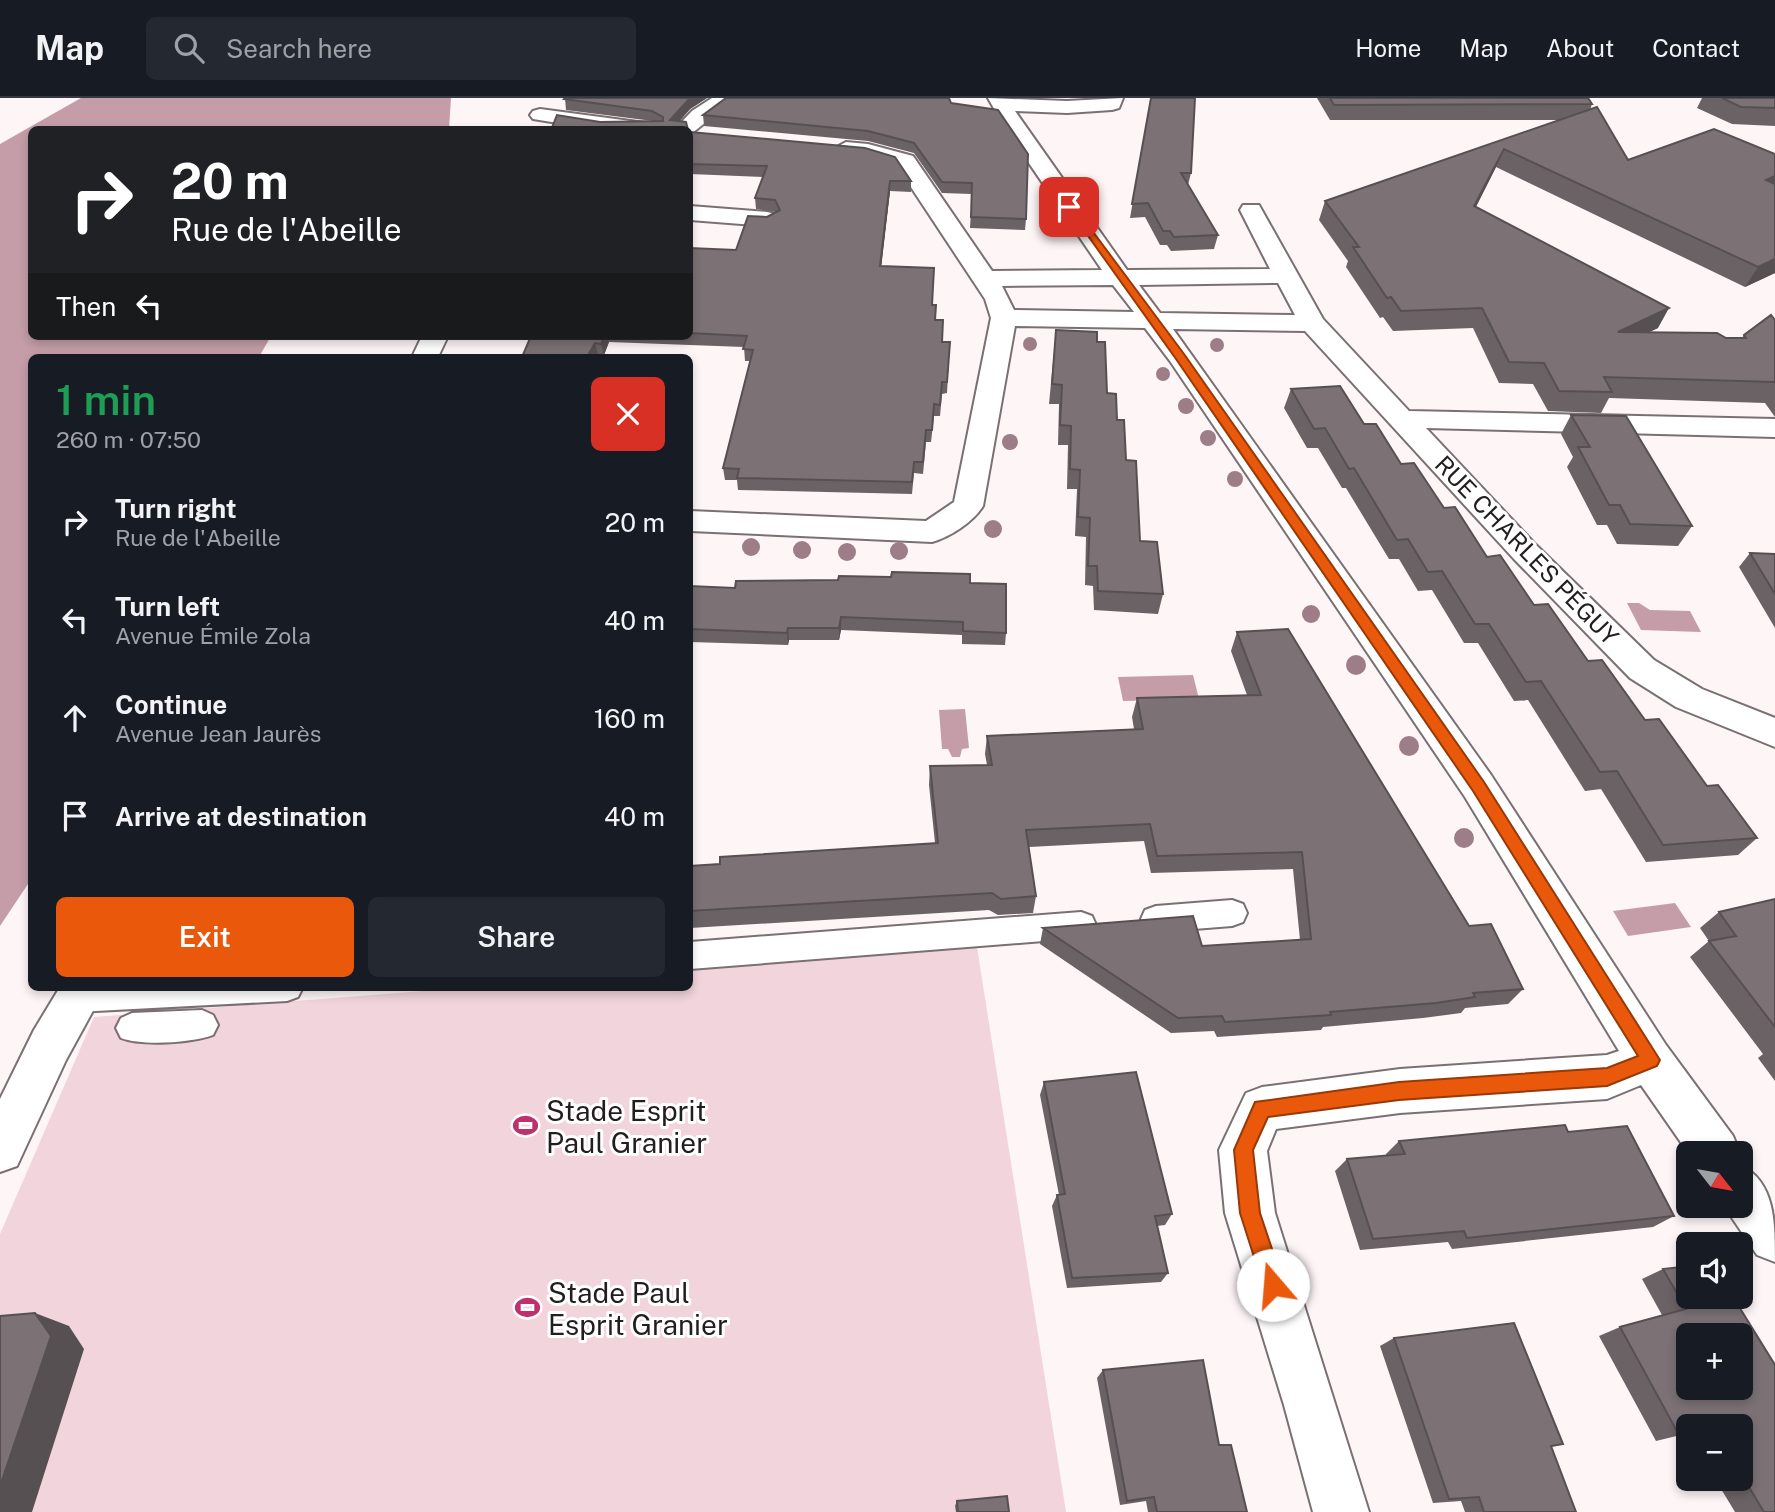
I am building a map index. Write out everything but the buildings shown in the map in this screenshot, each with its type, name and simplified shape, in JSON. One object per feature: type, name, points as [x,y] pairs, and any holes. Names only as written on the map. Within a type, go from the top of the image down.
[{"type":"street","points":[[693,130],[699,115],[726,98]]},
{"type":"street","points":[[999,101],[1067,107],[1112,104],[1113,98]]},
{"type":"street","points":[[999,101],[1478,786],[1650,1060],[1707,1141]]},
{"type":"street","points":[[541,114],[625,126]]},
{"type":"street","points":[[693,521],[932,532],[968,506],[996,298],[905,161],[868,150],[827,146]]},
{"type":"street","name":"RUE CHARLES PÉGUY","points":[[1251,210],[1312,323],[1525,552],[1642,669],[1689,698],[1775,733]]},
{"type":"street","points":[[693,213],[767,219]]},
{"type":"street","points":[[996,298],[1137,299],[1285,276]]},
{"type":"street","points":[[996,298],[1137,299],[1312,323]]},
{"type":"street","points":[[1403,419],[1775,428]]},
{"type":"street","points":[[0,1149],[50,1045],[81,993]]},
{"type":"street","points":[[1340,1512],[1311,1405],[1250,1213],[1243,1150],[1262,1109],[1399,1091],[1607,1077],[1650,1060]]},
{"type":"street","points":[[1754,1207],[1775,1237]]},
{"type":"lane","points":[[693,956],[1232,913]]},
{"type":"lane","points":[[81,993],[150,991]]},
{"type":"lane","points":[[132,1028],[202,1025]]},
{"type":"shaded area","points":[[81,98],[451,98],[449,126],[32,126]]},
{"type":"shaded area","points":[[28,128],[28,340],[269,340],[261,354],[28,354],[28,884],[0,926],[0,144]]},
{"type":"shaded area","points":[[1627,603],[1639,603],[1650,610],[1690,611],[1701,632],[1641,630]]},
{"type":"shaded area","points":[[1193,675],[1199,699],[1123,701],[1118,677]]},
{"type":"shaded area","points":[[965,709],[969,748],[962,749],[960,757],[952,757],[948,749],[942,749],[939,710]]},
{"type":"shaded area","points":[[1675,903],[1691,927],[1628,936],[1613,911]]},
{"type":"shaded area","name":"Stade Paul Esprit Granier","points":[[977,947],[1066,1512],[0,1512],[0,1234],[94,1017],[423,991],[693,991],[693,970]]},
{"type":"place","name":"Stade Esprit Paul Granier","points":[[526,1126]]},
{"type":"place","name":"Stade Paul Esprit Granier","points":[[528,1308]]},
{"type":"route","points":[[1069,207],[1180,356],[1478,786],[1650,1060],[1623,1073],[1607,1077],[1399,1091],[1262,1109],[1243,1150],[1250,1213],[1273,1285]]}]
